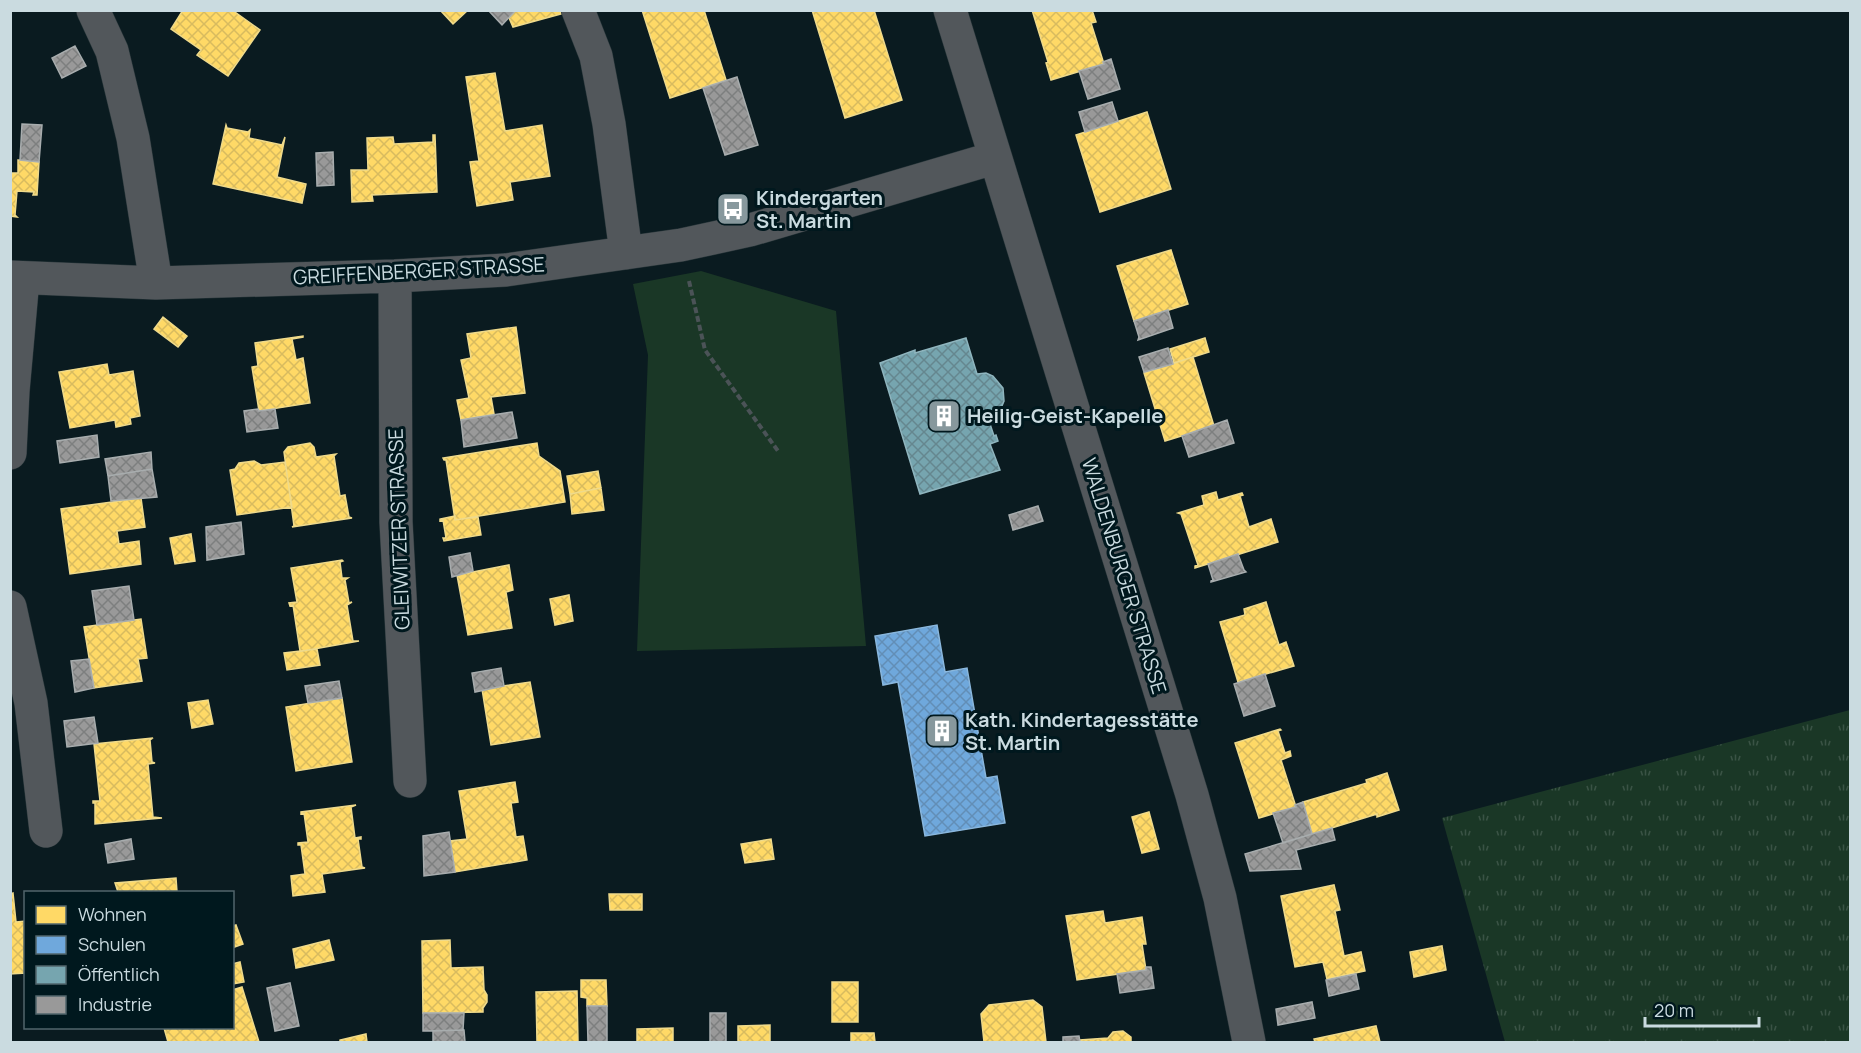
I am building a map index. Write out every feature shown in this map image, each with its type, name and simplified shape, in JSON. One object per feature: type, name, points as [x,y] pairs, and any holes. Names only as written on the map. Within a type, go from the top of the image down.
[{"type":"street","points":[[93,10],[112,51],[133,138],[156,283]]},
{"type":"street","points":[[578,10],[596,56],[609,124],[626,253]]},
{"type":"street","name":"WALDENBURGER STRASSE","points":[[950,10],[1192,795],[1220,898],[1249,1042]]},
{"type":"street","name":"GREIFFENBERGER STRASSE","points":[[17,278],[156,283],[395,276],[506,270],[681,245],[750,230],[994,158]]},
{"type":"street","name":"GLEIWITZER STRASSE","points":[[395,276],[396,522],[410,781]]},
{"type":"street","points":[[10,453],[17,278]]},
{"type":"street","points":[[10,607],[31,703],[46,831]]},
{"type":"path","points":[[681,245],[705,350],[778,451]]},
{"type":"green space","points":[[701,271],[836,311],[866,646],[637,651],[648,355],[633,284]]},
{"type":"green space","points":[[1850,710],[1850,1042],[1505,1042],[1442,818]]},
{"type":"building: Wohnen","points":[[183,10],[232,10],[260,30],[228,76],[197,55],[201,50],[171,29]]},
{"type":"building: Wohnen","points":[[440,10],[468,10],[453,24]]},
{"type":"building: Wohnen","points":[[516,10],[560,10],[561,14],[513,27],[509,18]]},
{"type":"building: Wohnen","points":[[642,10],[704,10],[726,80],[670,98]]},
{"type":"building: Wohnen","points":[[812,10],[874,10],[902,100],[845,118]]},
{"type":"building: Wohnen","points":[[1032,10],[1092,10],[1096,22],[1091,23],[1104,64],[1051,80],[1046,63],[1048,62]]},
{"type":"building: Wohnen","points":[[495,73],[505,131],[542,125],[550,176],[510,182],[513,200],[477,206],[470,162],[479,161],[466,77]]},
{"type":"building: Wohnen","points":[[1147,112],[1171,189],[1100,212],[1076,135]]},
{"type":"building: Wohnen","points":[[226,125],[227,128],[248,132],[250,130],[249,138],[282,145],[285,137],[277,177],[306,184],[302,203],[213,184]]},
{"type":"building: Wohnen","points":[[433,135],[435,135],[437,192],[372,195],[373,201],[352,202],[351,170],[368,170],[367,138],[393,137],[394,144],[433,142]]},
{"type":"building: Wohnen","points":[[18,160],[39,162],[37,195],[33,195],[34,192],[17,191],[15,215],[17,217],[10,216],[10,173],[18,173]]},
{"type":"building: Wohnen","points":[[1171,250],[1188,304],[1134,321],[1117,266]]},
{"type":"building: Wohnen","points":[[163,317],[187,336],[178,347],[154,329]]},
{"type":"building: Wohnen","points":[[516,327],[525,393],[491,397],[494,414],[461,420],[457,400],[469,398],[461,360],[471,358],[467,334]]},
{"type":"building: Wohnen","points":[[303,336],[292,339],[296,360],[303,358],[310,403],[259,411],[252,367],[258,366],[255,343]]},
{"type":"building: Wohnen","points":[[1205,338],[1209,352],[1174,363],[1170,349]]},
{"type":"building: Wohnen","points":[[1193,357],[1214,426],[1165,441],[1144,373]]},
{"type":"building: Wohnen","points":[[107,364],[109,375],[133,371],[140,416],[130,418],[131,424],[116,427],[115,420],[70,428],[59,372]]},
{"type":"building: Wohnen","points":[[310,443],[314,447],[316,457],[336,454],[334,456],[340,496],[345,495],[349,517],[352,518],[292,527],[294,526],[284,452],[288,447]]},
{"type":"building: Wohnen","points":[[537,443],[539,456],[560,471],[565,502],[455,520],[446,460],[443,458]]},
{"type":"building: Wohnen","points":[[254,461],[261,465],[285,462],[292,507],[237,515],[230,470],[235,469],[239,463]]},
{"type":"building: Wohnen","points":[[598,471],[601,488],[570,494],[567,476]]},
{"type":"building: Wohnen","points":[[601,488],[604,510],[572,514],[570,494]]},
{"type":"building: Wohnen","points":[[1216,492],[1218,500],[1242,493],[1243,495],[1240,496],[1249,527],[1271,519],[1278,542],[1195,568],[1198,565],[1181,514],[1178,513],[1204,505],[1202,496]]},
{"type":"building: Wohnen","points":[[141,498],[145,527],[117,531],[119,544],[139,541],[141,564],[70,574],[61,509]]},
{"type":"building: Wohnen","points":[[455,516],[455,520],[478,517],[481,535],[444,541],[443,538],[446,538],[443,520],[440,521],[440,519]]},
{"type":"building: Wohnen","points":[[191,534],[195,561],[175,564],[170,538]]},
{"type":"building: Wohnen","points":[[342,560],[340,562],[342,578],[348,578],[345,580],[349,603],[352,602],[347,605],[353,641],[359,641],[297,652],[300,651],[293,605],[290,606],[289,603],[297,602],[291,568]]},
{"type":"building: Wohnen","points":[[509,565],[513,590],[506,592],[512,628],[468,635],[457,575]]},
{"type":"building: Wohnen","points":[[569,595],[573,621],[555,625],[550,599]]},
{"type":"building: Wohnen","points":[[1266,602],[1279,645],[1286,642],[1294,666],[1238,682],[1220,622],[1245,615],[1244,609]]},
{"type":"building: Wohnen","points":[[141,619],[147,658],[138,659],[142,681],[94,688],[84,627]]},
{"type":"building: Wohnen","points":[[317,649],[320,665],[287,670],[284,653]]},
{"type":"building: Wohnen","points":[[530,682],[540,737],[491,745],[482,689]]},
{"type":"building: Wohnen","points":[[342,698],[352,762],[296,771],[286,707]]},
{"type":"building: Wohnen","points":[[208,700],[213,724],[192,728],[188,703]]},
{"type":"building: Wohnen","points":[[1280,729],[1278,731],[1285,753],[1290,751],[1291,756],[1281,760],[1296,807],[1259,818],[1235,743]]},
{"type":"building: Wohnen","points":[[153,738],[150,740],[152,762],[155,763],[148,764],[153,817],[162,818],[95,824],[95,803],[93,801],[100,801],[94,744]]},
{"type":"building: Wohnen","points":[[1387,773],[1399,810],[1377,817],[1377,814],[1312,834],[1303,802],[1367,783],[1366,780]]},
{"type":"building: Wohnen","points":[[515,782],[518,802],[511,803],[516,837],[523,836],[527,860],[455,872],[450,841],[467,839],[459,791]]},
{"type":"building: Wohnen","points":[[356,805],[351,807],[355,838],[361,837],[358,839],[362,867],[365,868],[322,874],[325,892],[293,896],[291,876],[305,874],[301,845],[298,845],[298,843],[308,842],[304,813],[301,814],[301,812]]},
{"type":"building: Wohnen","points":[[1149,812],[1159,849],[1142,853],[1132,817]]},
{"type":"building: Wohnen","points":[[771,839],[774,859],[745,863],[741,844]]},
{"type":"building: Wohnen","points":[[176,878],[177,891],[118,891],[115,883]]},
{"type":"building: Wohnen","points":[[1334,885],[1340,910],[1335,911],[1344,956],[1361,952],[1365,971],[1327,979],[1323,962],[1295,967],[1281,896]]},
{"type":"building: Wohnen","points":[[13,893],[16,922],[24,921],[24,973],[10,974],[10,894]]},
{"type":"building: Wohnen","points":[[609,894],[642,894],[642,910],[610,910]]},
{"type":"building: Wohnen","points":[[1103,911],[1105,923],[1142,917],[1146,944],[1142,944],[1146,970],[1077,980],[1066,916]]},
{"type":"building: Wohnen","points":[[236,925],[243,944],[234,947],[234,926]]},
{"type":"building: Wohnen","points":[[329,940],[334,960],[296,968],[293,949]]},
{"type":"building: Wohnen","points":[[450,940],[451,968],[483,967],[487,1002],[483,1012],[423,1013],[422,941]]},
{"type":"building: Wohnen","points":[[1442,946],[1446,970],[1414,977],[1410,952]]},
{"type":"building: Wohnen","points":[[240,962],[244,982],[234,984],[234,964]]},
{"type":"building: Wohnen","points":[[581,980],[606,980],[607,1006],[587,1006],[587,998],[581,997]]},
{"type":"building: Wohnen","points":[[832,982],[858,982],[858,1022],[832,1022]]},
{"type":"building: Wohnen","points":[[242,987],[259,1042],[168,1042],[164,1029],[234,1029],[234,989]]},
{"type":"building: Wohnen","points":[[577,991],[578,1042],[537,1042],[536,992]]},
{"type":"building: Wohnen","points":[[1033,1000],[1042,1007],[1046,1042],[984,1042],[981,1014],[989,1005]]},
{"type":"building: Wohnen","points":[[770,1025],[770,1042],[738,1042],[738,1026]]},
{"type":"building: Wohnen","points":[[1376,1026],[1380,1042],[1315,1042],[1314,1039]]},
{"type":"building: Wohnen","points":[[673,1028],[673,1042],[637,1042],[637,1029]]},
{"type":"building: Wohnen","points":[[1123,1031],[1131,1037],[1131,1042],[1080,1042],[1080,1040],[1108,1038],[1113,1032]]},
{"type":"building: Wohnen","points":[[851,1033],[874,1033],[875,1042],[851,1042]]},
{"type":"building: Wohnen","points":[[366,1034],[367,1042],[340,1042],[340,1040]]},
{"type":"building: Schulen","name":"Kath. Kindertagesstätte St. Martin","points":[[937,625],[945,672],[967,668],[986,778],[997,776],[1005,823],[925,836],[898,682],[883,685],[875,636]]},
{"type":"building: Öffentlich","name":"Heilig-Geist-Kapelle","points":[[966,338],[977,374],[986,373],[993,376],[1003,388],[1004,401],[1001,408],[988,418],[998,441],[990,444],[1000,470],[920,494],[880,363],[915,350],[915,353]]},
{"type":"building: Industrie","points":[[488,10],[516,10],[502,25]]},
{"type":"building: Industrie","points":[[75,46],[86,66],[62,78],[52,58]]},
{"type":"building: Industrie","points":[[1111,59],[1120,89],[1088,99],[1079,71],[1104,64],[1103,62]]},
{"type":"building: Industrie","points":[[737,77],[758,145],[725,155],[703,88]]},
{"type":"building: Industrie","points":[[1112,102],[1118,121],[1085,132],[1079,112]]},
{"type":"building: Industrie","points":[[22,124],[42,125],[39,162],[20,160]]},
{"type":"building: Industrie","points":[[333,152],[334,185],[317,186],[316,153]]},
{"type":"building: Industrie","points":[[1168,310],[1173,328],[1138,340],[1134,321]]},
{"type":"building: Industrie","points":[[1168,348],[1173,364],[1144,372],[1139,357]]},
{"type":"building: Industrie","points":[[258,409],[259,411],[275,409],[278,428],[247,432],[244,411]]},
{"type":"building: Industrie","points":[[512,412],[517,438],[464,447],[461,420]]},
{"type":"building: Industrie","points":[[1227,420],[1234,443],[1189,457],[1182,436]]},
{"type":"building: Industrie","points":[[97,435],[99,457],[60,463],[57,441]]},
{"type":"building: Industrie","points":[[151,452],[152,469],[108,476],[105,459]]},
{"type":"building: Industrie","points":[[152,469],[157,497],[111,501],[108,476]]},
{"type":"building: Industrie","points":[[1038,506],[1043,521],[1013,530],[1009,515]]},
{"type":"building: Industrie","points":[[241,522],[244,554],[207,560],[206,527]]},
{"type":"building: Industrie","points":[[470,553],[473,571],[452,577],[449,557]]},
{"type":"building: Industrie","points":[[1238,554],[1246,572],[1211,582],[1213,580],[1208,564]]},
{"type":"building: Industrie","points":[[129,586],[134,620],[97,625],[92,591]]},
{"type":"building: Industrie","points":[[89,659],[94,688],[75,692],[71,661]]},
{"type":"building: Industrie","points":[[501,668],[504,686],[475,692],[472,673]]},
{"type":"building: Industrie","points":[[1265,674],[1275,706],[1244,716],[1234,684]]},
{"type":"building: Industrie","points":[[339,681],[342,698],[308,703],[305,686]]},
{"type":"building: Industrie","points":[[94,717],[98,743],[67,747],[64,721]]},
{"type":"building: Industrie","points":[[1303,802],[1312,834],[1283,843],[1273,813],[1296,807],[1295,805]]},
{"type":"building: Industrie","points":[[1332,828],[1335,840],[1296,850],[1301,869],[1250,871],[1245,854]]},
{"type":"building: Industrie","points":[[449,832],[455,872],[424,876],[423,836]]},
{"type":"building: Industrie","points":[[131,839],[134,859],[108,863],[105,844]]},
{"type":"building: Industrie","points":[[1146,967],[1151,967],[1154,988],[1120,993],[1117,974],[1146,970]]},
{"type":"building: Industrie","points":[[1356,974],[1359,989],[1329,996],[1326,980]]},
{"type":"building: Industrie","points":[[290,983],[299,1026],[275,1031],[267,988]]},
{"type":"building: Industrie","points":[[1312,1002],[1315,1018],[1278,1025],[1276,1009]]},
{"type":"building: Industrie","points":[[587,1006],[607,1006],[607,1042],[588,1042]]},
{"type":"building: Industrie","points":[[423,1013],[464,1013],[463,1030],[423,1031]]},
{"type":"building: Industrie","points":[[710,1013],[726,1013],[726,1042],[710,1042]]},
{"type":"building: Industrie","points":[[464,1030],[465,1042],[433,1042],[433,1031]]},
{"type":"building: Industrie","points":[[1079,1036],[1080,1042],[1063,1042],[1063,1037]]},
{"type":"place","name":"Kindergarten St. Martin","points":[[733,209]]},
{"type":"place","name":"Heilig-Geist-Kapelle","points":[[944,416]]},
{"type":"place","name":"Kath. Kindertagesstätte St. Martin","points":[[942,731]]}]
